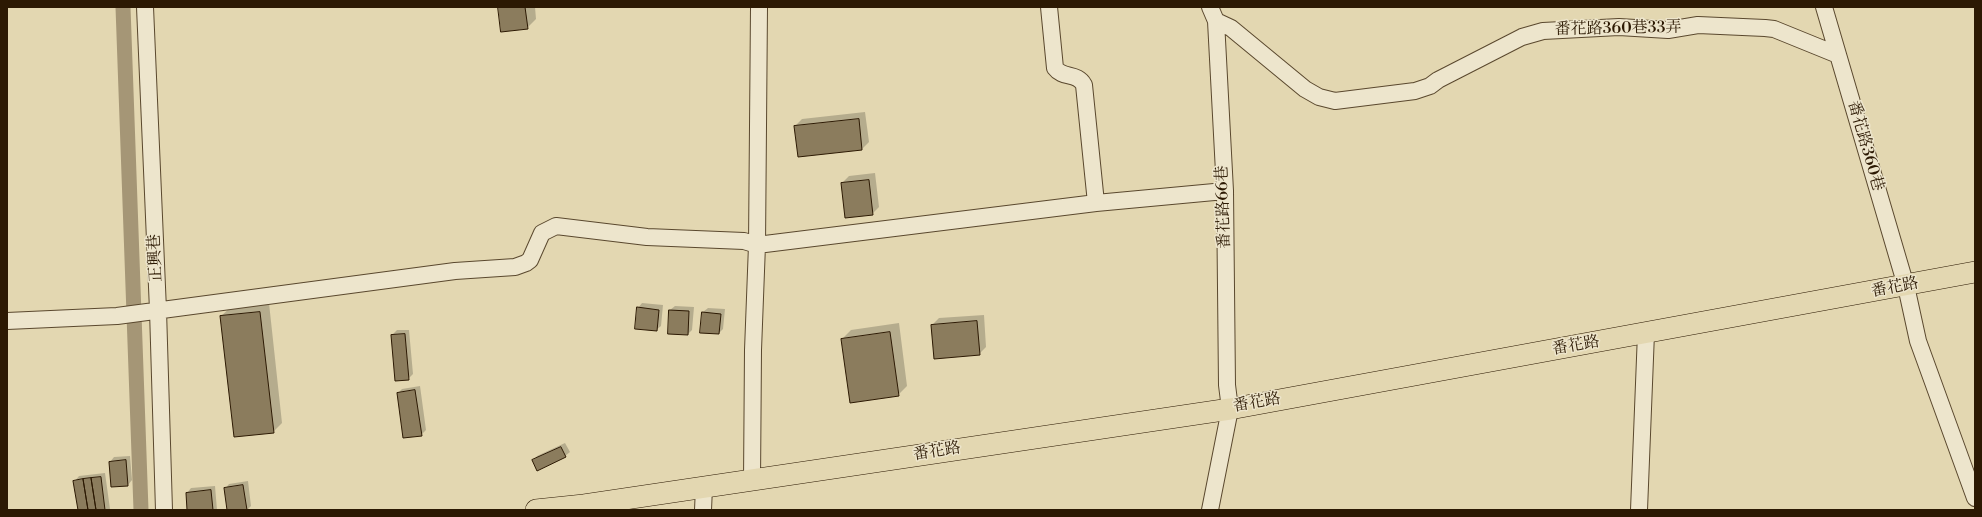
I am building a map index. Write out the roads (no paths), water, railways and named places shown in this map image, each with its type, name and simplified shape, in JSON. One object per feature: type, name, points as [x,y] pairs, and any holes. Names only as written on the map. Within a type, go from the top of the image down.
[{"type":"main road","name":"番花路","points":[[536,510],[584,505],[1230,408],[1906,286],[1975,272]]},
{"type":"street","name":"正興巷","points":[[144,7],[158,310],[164,510]]},
{"type":"street","points":[[752,480],[753,350],[757,245],[759,7]]},
{"type":"street","points":[[1049,7],[1055,68],[1061,74],[1076,76],[1084,84],[1096,203]]},
{"type":"street","name":"番花路360巷","points":[[1824,7],[1906,286],[1918,341],[1975,498]]},
{"type":"street","name":"番花路360巷33弄","points":[[1213,14],[1305,89],[1319,97],[1335,101],[1415,91],[1430,86],[1438,80],[1522,37],[1543,30],[1619,26],[1668,30],[1698,25],[1765,28],[1774,29],[1838,55]]},
{"type":"street","name":"番花路66巷","points":[[1210,510],[1230,408],[1228,385],[1225,191],[1213,14]]},
{"type":"street","points":[[7,321],[117,316],[455,271],[515,267],[530,260],[542,233],[546,229],[556,226],[647,237],[744,241],[757,245],[1096,203],[1225,191]]},
{"type":"street","points":[[1639,510],[1646,333]]},
{"type":"street","points":[[703,510],[704,487]]},
{"type":"waterway","points":[[123,7],[141,510]]}]
